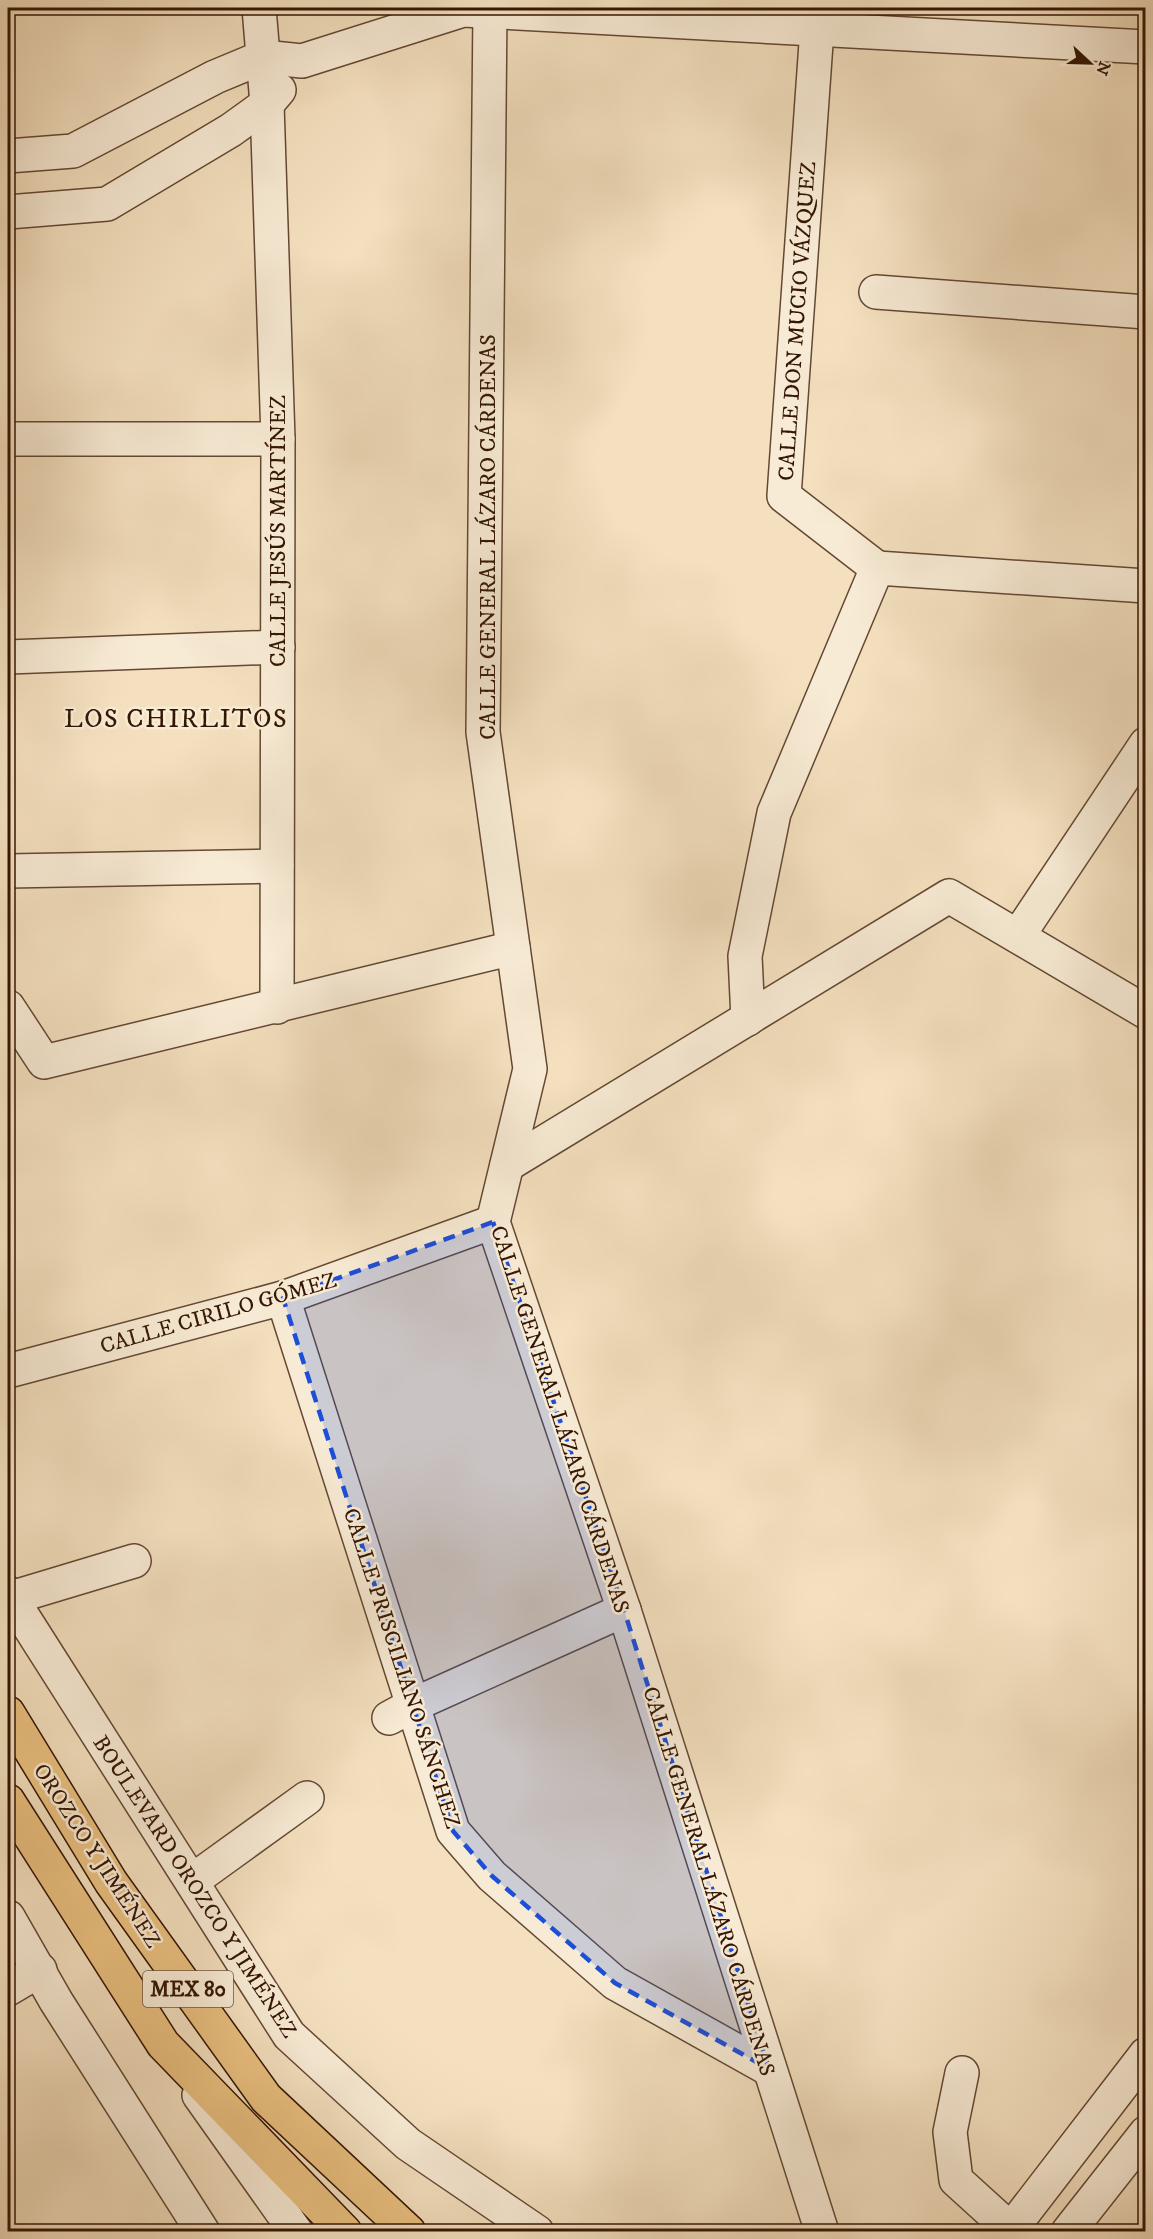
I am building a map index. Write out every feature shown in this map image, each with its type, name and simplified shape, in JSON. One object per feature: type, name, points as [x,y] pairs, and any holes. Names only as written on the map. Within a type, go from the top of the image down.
[{"type":"highway","name":"OROZCO Y JIMÉNEZ","points":[[8,1713],[111,1882],[266,2098],[409,2232]]},
{"type":"highway","name":"OROZCO Y JIMÉNEZ","points":[[8,1801],[163,2044],[345,2232]]},
{"type":"street","name":"CALLE JESÚS MARTÍNEZ","points":[[259,8],[267,104],[278,439],[277,1006]]},
{"type":"street","points":[[8,156],[73,151],[215,77],[263,57],[302,61],[463,9],[1146,47]]},
{"type":"street","name":"CALLE GENERAL LÁZARO CÁRDENAS","points":[[490,9],[483,732],[530,1069],[494,1222],[624,1610],[822,2232]]},
{"type":"street","name":"CALLE DON MUCIO VÁZQUEZ","points":[[817,29],[784,496],[877,568]]},
{"type":"street","points":[[8,212],[107,204],[231,130],[267,104],[302,61]]},
{"type":"street","points":[[876,292],[1146,312]]},
{"type":"street","points":[[8,439],[278,439]]},
{"type":"street","points":[[748,1018],[745,956],[774,813],[877,568],[1146,586]]},
{"type":"street","points":[[8,657],[278,647]]},
{"type":"street","points":[[1018,936],[1146,744]]},
{"type":"street","points":[[8,871],[277,866]]},
{"type":"street","points":[[507,1165],[949,896],[1146,1012]]},
{"type":"street","points":[[8,1007],[44,1062],[513,948]]},
{"type":"street","name":"CALLE CIRILO GÓMEZ","points":[[8,1371],[283,1298],[494,1222]]},
{"type":"street","name":"CALLE PRISCILIANO SÁNCHEZ","points":[[283,1298],[401,1712],[453,1831],[492,1876],[615,1983],[769,2069]]},
{"type":"street","points":[[9,1595],[134,1561]]},
{"type":"street","name":"BOULEVARD OROZCO Y JIMÉNEZ","points":[[9,1595],[289,2035],[408,2144],[537,2232]]},
{"type":"street","points":[[401,1712],[624,1610]]},
{"type":"street","points":[[192,1881],[307,1798]]},
{"type":"street","points":[[8,1917],[56,2001],[203,2232]]},
{"type":"street","points":[[8,1989],[40,1971]]},
{"type":"street","points":[[163,2044],[296,2232]]},
{"type":"street","points":[[962,2073],[951,2132],[956,2180],[1009,2230],[1146,2054]]},
{"type":"street","points":[[1068,2232],[1146,2133]]},
{"type":"highlighted area","points":[[493,1222],[624,1610],[769,2069],[615,1983],[492,1876],[453,1831],[283,1298]]},
{"type":"district","name":"LOS CHIRLITOS","points":[[176,718]]}]
